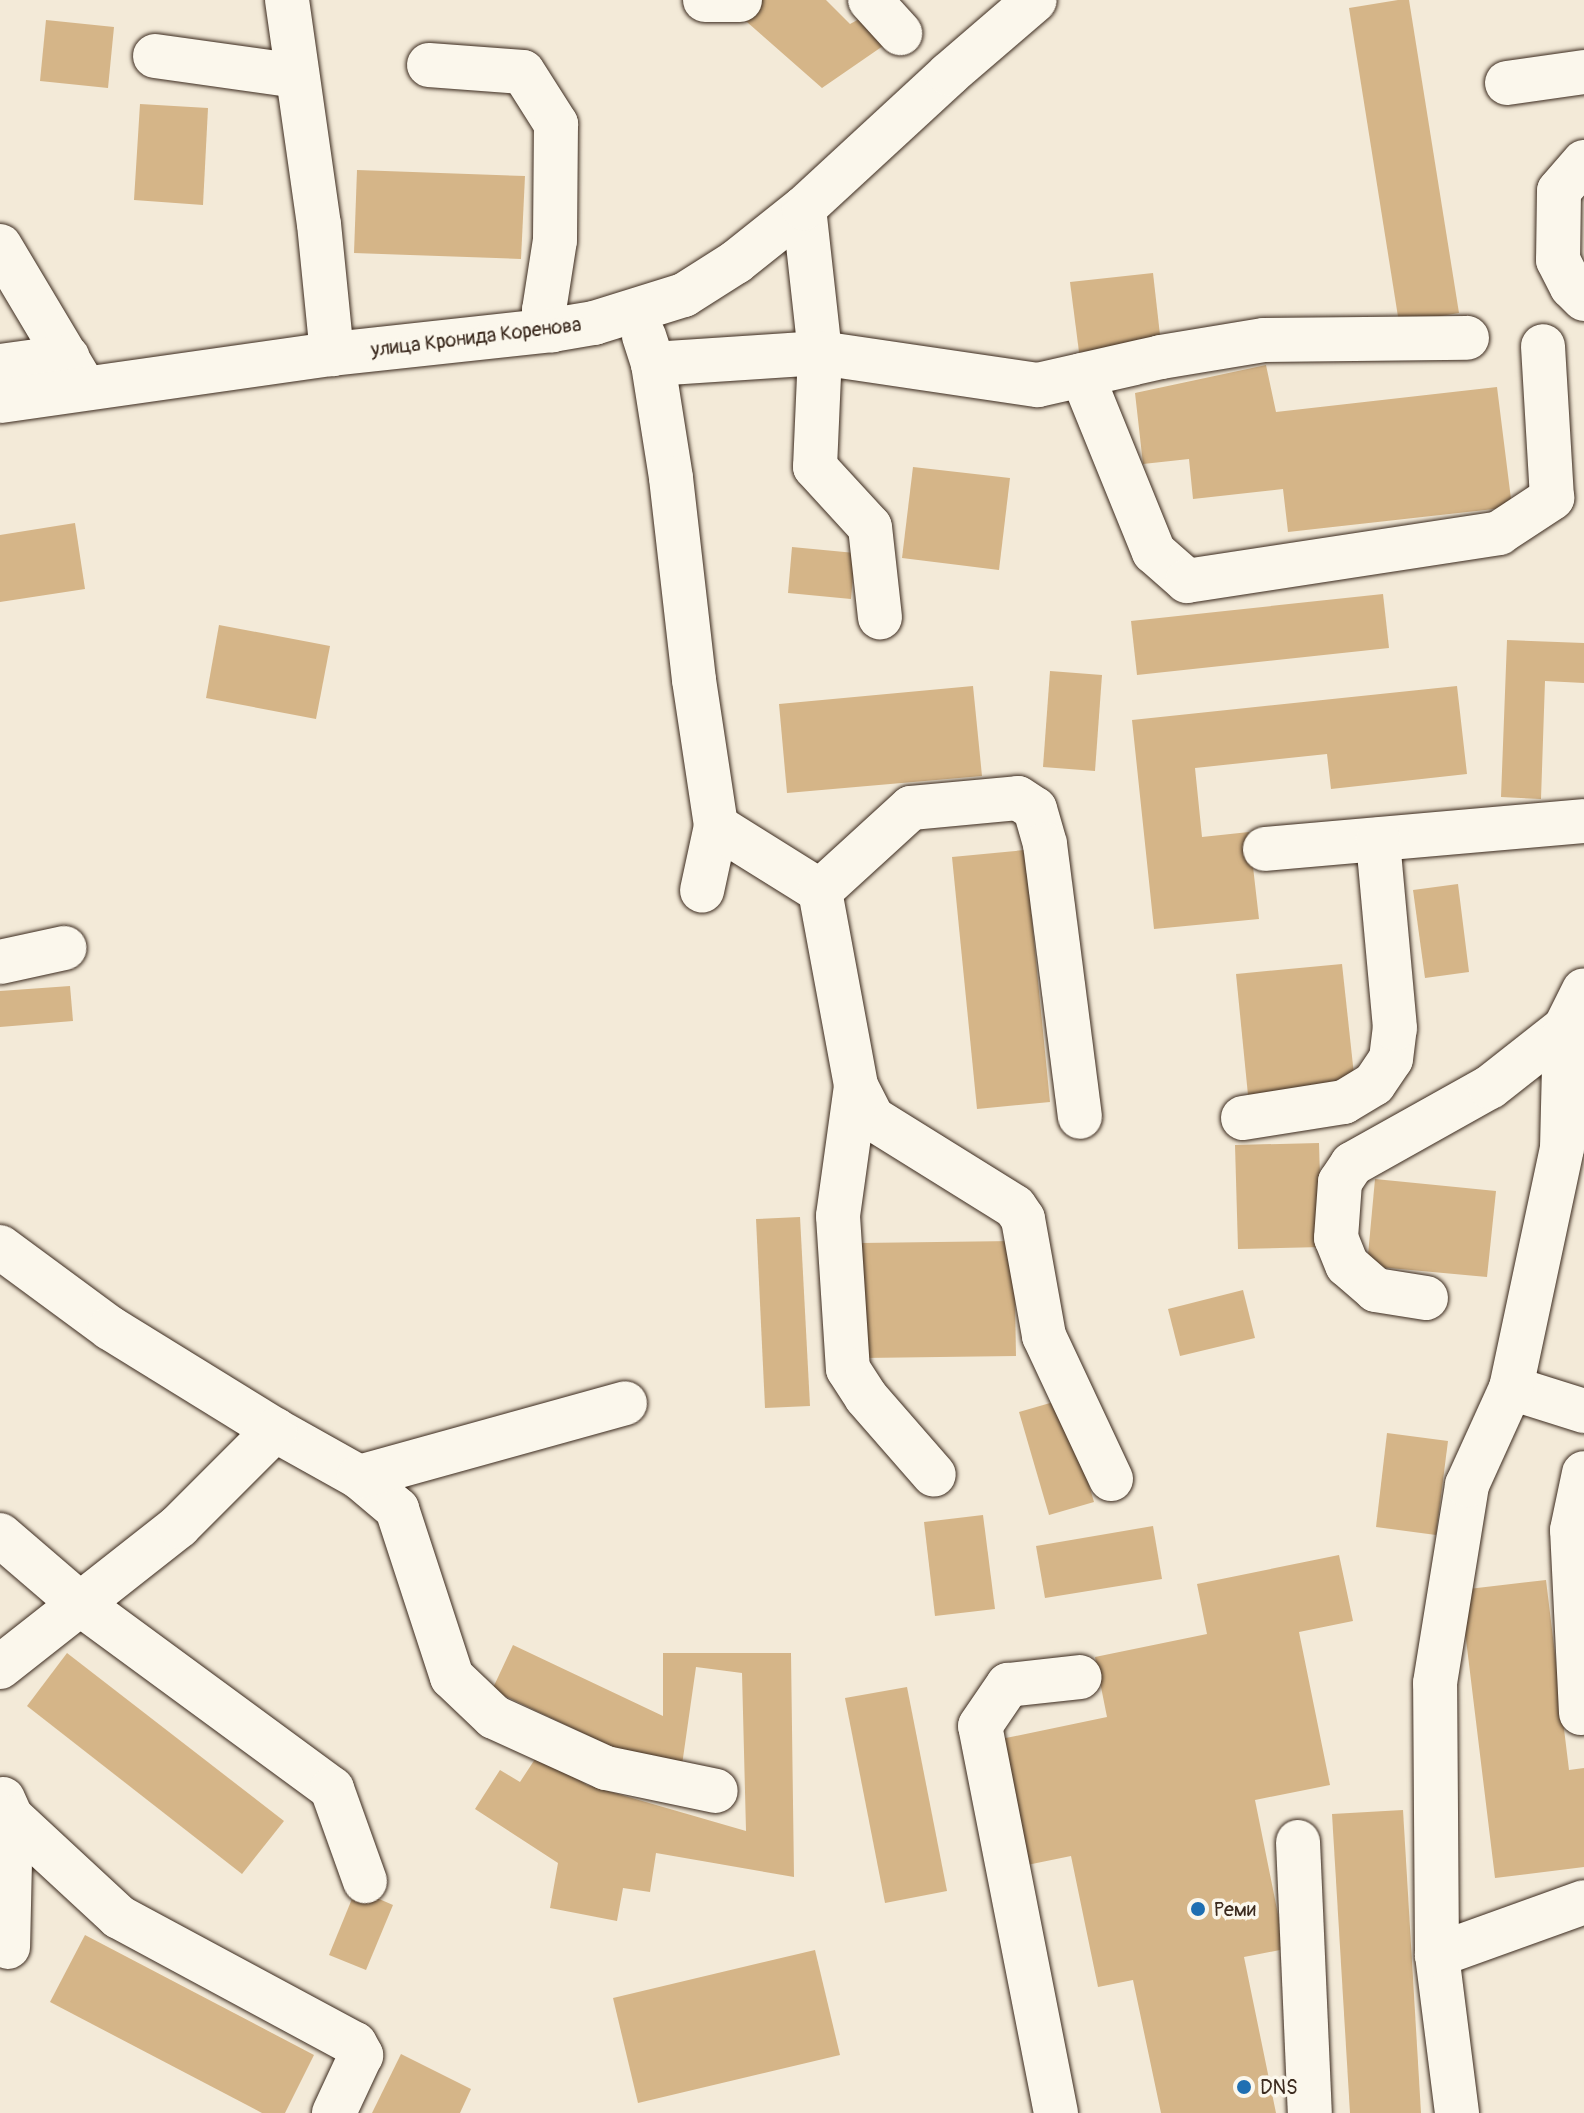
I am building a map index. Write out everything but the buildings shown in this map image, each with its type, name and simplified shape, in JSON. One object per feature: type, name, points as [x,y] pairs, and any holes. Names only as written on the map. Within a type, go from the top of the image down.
[{"type":"street","points":[[287,0],[319,224],[332,354]]},
{"type":"street","points":[[705,0],[740,0]]},
{"type":"street","points":[[870,0],[900,33]]},
{"type":"street","name":"улица Кронида Коренова","points":[[0,401],[75,372],[332,354],[552,330],[636,311],[684,295],[736,262],[804,208],[949,74],[1035,0]]},
{"type":"street","points":[[155,56],[297,76]]},
{"type":"street","points":[[429,65],[523,72],[556,124],[555,240],[544,310],[552,330]]},
{"type":"street","points":[[1507,83],[1584,72]]},
{"type":"street","points":[[1584,162],[1559,191],[1558,260],[1572,287],[1584,299]]},
{"type":"street","points":[[804,208],[820,353],[815,467],[870,527],[880,617]]},
{"type":"street","points":[[0,247],[75,372]]},
{"type":"street","points":[[636,311],[653,364],[671,478],[694,680],[716,826],[702,891]]},
{"type":"street","points":[[653,364],[820,353],[1038,385],[1161,357],[1264,340],[1467,338]]},
{"type":"street","points":[[1082,375],[1154,552],[1187,581],[1499,533],[1552,498],[1543,346]]},
{"type":"street","points":[[0,366],[75,372]]},
{"type":"street","points":[[820,891],[911,808],[1018,798],[1035,809],[1045,844],[1080,1117]]},
{"type":"street","points":[[1265,849],[1584,821]]},
{"type":"street","points":[[716,826],[820,891],[856,1086],[872,1118],[1015,1207],[1023,1219],[1044,1336],[1111,1479]]},
{"type":"street","points":[[1243,1118],[1344,1102],[1374,1084],[1391,1059],[1395,1028],[1378,840]]},
{"type":"street","points":[[0,962],[64,948]]},
{"type":"street","points":[[1457,2113],[1437,1955],[1435,1683],[1467,1485],[1511,1388],[1573,1141],[1575,1009]]},
{"type":"street","points":[[1426,1298],[1376,1290],[1347,1265],[1336,1238],[1340,1182],[1352,1164],[1490,1087],[1575,1009]]},
{"type":"street","points":[[856,1086],[838,1216],[848,1369],[866,1397],[934,1475]]},
{"type":"street","points":[[0,1247],[110,1328],[275,1430],[359,1477],[397,1509],[452,1677],[494,1717],[606,1768],[716,1791]]},
{"type":"street","points":[[1511,1388],[1584,1411]]},
{"type":"street","points":[[359,1477],[625,1403]]},
{"type":"street","points":[[0,1667],[179,1526],[275,1430]]},
{"type":"street","points":[[1581,1713],[1572,1530],[1584,1473]]},
{"type":"street","points":[[0,1535],[79,1603],[332,1789],[365,1881]]},
{"type":"street","points":[[1056,2113],[980,1726],[1008,1685],[1080,1677]]},
{"type":"street","points":[[6,1805],[8,1947]]},
{"type":"street","points":[[6,1805],[119,1917],[355,2044],[361,2055],[334,2113]]},
{"type":"street","points":[[1298,1842],[1310,2113]]},
{"type":"street","points":[[1437,1955],[1584,1902]]},
{"type":"place","name":"Реми","points":[[1198,1909]]},
{"type":"place","name":"DNS","points":[[1244,2087]]}]
